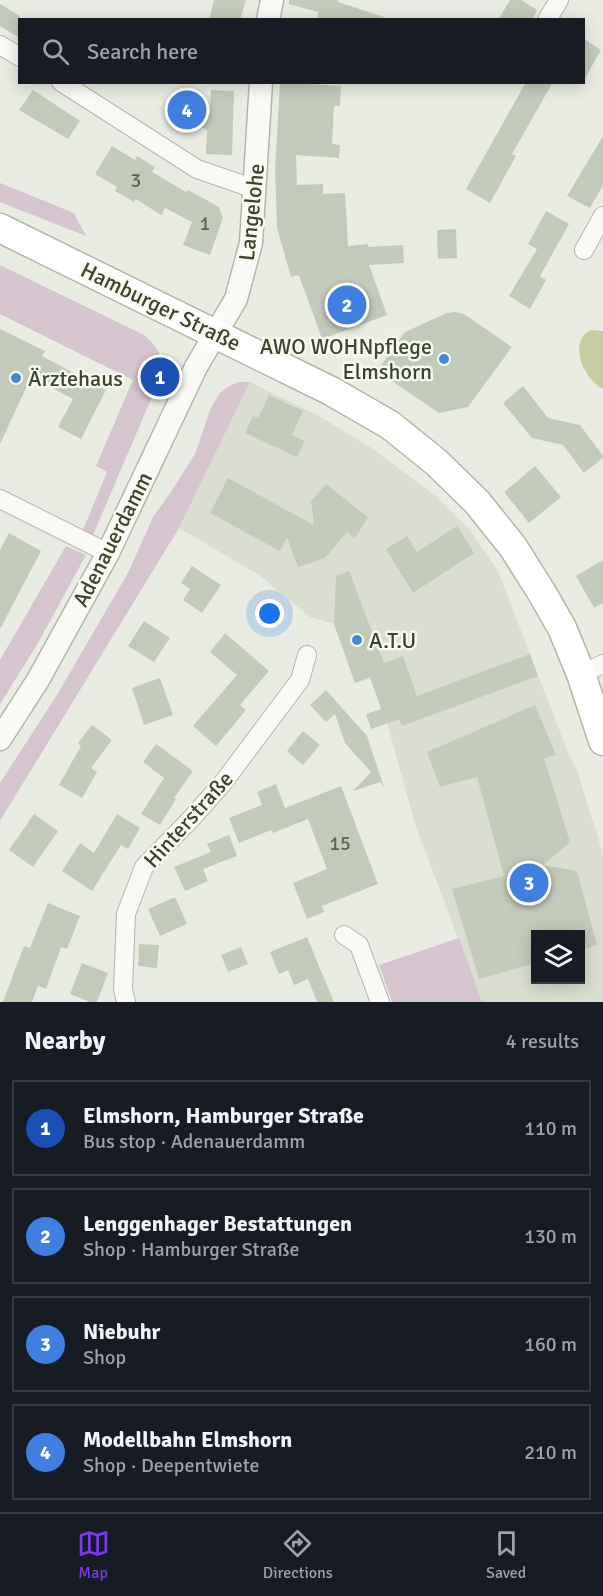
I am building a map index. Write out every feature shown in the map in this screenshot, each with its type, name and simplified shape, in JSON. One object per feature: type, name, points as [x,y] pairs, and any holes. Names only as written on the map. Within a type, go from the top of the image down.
[{"type":"main road","name":"Hamburger Straße","points":[[0,228],[253,351],[361,408],[390,425],[436,462],[477,502],[513,547],[557,620],[592,669],[603,741]]},
{"type":"street","points":[[268,18],[272,0]]},
{"type":"street","points":[[549,18],[559,0]]},
{"type":"street","points":[[0,45],[18,56]]},
{"type":"street","points":[[64,84],[197,169],[255,189]]},
{"type":"street","name":"Langelohe","points":[[214,334],[236,299],[251,243],[261,84]]},
{"type":"street","points":[[584,250],[603,216]]},
{"type":"street","name":"Adenauerdamm","points":[[0,739],[38,680],[108,553],[196,367],[214,334]]},
{"type":"street","points":[[0,499],[108,553]]},
{"type":"street","name":"Hinterstraße","points":[[126,1002],[123,989],[126,914],[144,867],[222,784],[300,680],[307,655]]},
{"type":"street","points":[[344,935],[359,945],[380,1002]]},
{"type":"shaded area","points":[[0,183],[74,213],[86,236],[0,202]]},
{"type":"shaded area","points":[[0,265],[144,335],[155,346],[160,356],[161,368],[158,383],[93,535],[83,530],[107,472],[96,466],[133,380],[0,314]]},
{"type":"shaded area","points":[[591,330],[603,331],[603,389],[590,378],[579,351],[584,335]]},
{"type":"shaded area","points":[[239,382],[250,382],[179,528],[0,821],[0,783],[57,695],[129,571],[153,517],[195,454],[210,410],[219,394]]},
{"type":"shaded area","points":[[250,382],[319,416],[373,449],[437,497],[470,530],[498,571],[569,755],[577,770],[603,854],[603,1002],[482,1002],[415,824],[387,723],[370,678],[355,683],[334,624],[310,617],[259,575],[179,528]]},
{"type":"shaded area","points":[[66,546],[86,555],[38,643],[0,704],[0,660]]},
{"type":"shaded area","points":[[459,938],[482,1002],[392,1002],[379,965]]},
{"type":"building","points":[[214,0],[246,0],[241,18],[210,18]]},
{"type":"building","points":[[289,0],[338,0],[338,2],[384,18],[317,18],[318,12],[289,4]]},
{"type":"building","points":[[510,0],[521,0],[537,10],[533,18],[499,18]]},
{"type":"building","points":[[0,4],[20,16],[18,37],[0,26]]},
{"type":"building","points":[[585,40],[601,50],[585,78]]},
{"type":"building","points":[[280,84],[341,86],[340,106],[334,106],[332,144],[340,145],[339,158],[296,155],[297,185],[323,184],[323,194],[345,193],[348,246],[403,245],[404,263],[369,265],[387,315],[322,339],[299,275],[291,277],[277,228],[275,170]]},
{"type":"building","points":[[525,84],[552,84],[512,154],[516,156],[490,203],[466,189]]},
{"type":"building","points":[[33,90],[80,121],[68,139],[19,110]]},
{"type":"building","points":[[211,90],[234,91],[232,155],[206,154],[207,130],[167,108],[175,95],[210,114]]},
{"type":"building","points":[[603,136],[603,185],[590,208],[567,196]]},
{"type":"building","points":[[112,146],[135,160],[137,156],[155,167],[152,172],[186,192],[188,190],[219,207],[223,218],[210,255],[183,245],[192,222],[165,208],[161,215],[136,199],[134,202],[115,191],[117,187],[95,174]]},
{"type":"building","points":[[546,211],[569,224],[540,276],[546,280],[530,309],[509,296],[537,249],[528,244]]},
{"type":"building","points":[[456,229],[457,258],[438,259],[437,230]]},
{"type":"building","name":"AWO WOHNpflege Elmshorn","points":[[447,313],[464,314],[512,347],[468,407],[439,413],[377,371],[405,332]]},
{"type":"building","points":[[0,329],[45,351],[42,356],[106,390],[81,439],[58,427],[73,399],[31,377],[0,444]]},
{"type":"building","points":[[523,386],[548,418],[580,425],[603,458],[584,473],[563,445],[532,438],[503,403]]},
{"type":"building","points":[[269,395],[303,411],[292,435],[305,441],[297,457],[245,433],[253,416],[258,418]]},
{"type":"building","points":[[535,466],[561,497],[529,523],[504,492]]},
{"type":"building","points":[[228,478],[314,525],[311,501],[326,484],[368,517],[355,538],[347,532],[325,558],[298,567],[287,537],[280,551],[210,513]]},
{"type":"building","points":[[457,526],[474,553],[413,593],[386,549],[407,536],[417,552]]},
{"type":"building","points":[[9,533],[41,551],[0,629],[0,550]]},
{"type":"building","points":[[603,560],[603,603],[594,608],[576,576]]},
{"type":"building","points":[[192,566],[221,585],[202,613],[183,600],[190,589],[181,583]]},
{"type":"building","name":"A.T.U","points":[[349,571],[384,663],[403,656],[417,696],[530,654],[538,676],[402,726],[399,719],[371,729],[366,714],[381,709],[370,677],[355,683],[334,624],[336,576]]},
{"type":"building","points":[[144,621],[170,638],[154,662],[128,646]]},
{"type":"building","points":[[225,633],[269,671],[240,705],[246,710],[216,746],[193,726],[237,675],[210,652]]},
{"type":"building","points":[[160,678],[173,715],[144,725],[132,688]]},
{"type":"building","points":[[326,690],[367,736],[384,787],[380,782],[353,791],[371,772],[345,743],[335,714],[326,722],[310,705]]},
{"type":"building","points":[[535,705],[556,755],[544,758],[570,842],[543,865],[577,871],[597,945],[585,949],[585,930],[531,930],[531,964],[479,979],[452,889],[504,876],[477,777],[440,787],[427,752]]},
{"type":"building","points":[[92,725],[112,740],[91,768],[97,772],[82,798],[59,785],[81,746],[78,743]]},
{"type":"building","points":[[303,731],[320,745],[303,765],[287,751]]},
{"type":"building","points":[[156,744],[193,771],[174,798],[176,799],[160,825],[141,814],[164,778],[143,762]]},
{"type":"building","points":[[276,784],[285,808],[341,786],[378,884],[322,906],[324,912],[307,919],[293,883],[327,869],[308,819],[239,843],[229,818],[262,805],[257,792]]},
{"type":"building","points":[[34,814],[58,831],[33,867],[9,850]]},
{"type":"building","points":[[117,814],[140,828],[128,849],[121,845],[92,891],[62,871],[80,843],[94,853]]},
{"type":"building","points":[[229,835],[237,856],[203,869],[208,881],[185,891],[174,867],[211,852],[207,844]]},
{"type":"building","points":[[175,897],[187,924],[160,936],[148,909]]},
{"type":"building","points":[[48,903],[80,916],[67,949],[61,947],[46,989],[38,986],[32,1002],[3,1002],[24,946],[30,948]]},
{"type":"building","points":[[307,937],[334,1002],[317,1002],[308,979],[294,985],[288,970],[279,974],[270,952]]},
{"type":"building","points":[[139,944],[159,945],[157,968],[138,966]]},
{"type":"building","points":[[241,947],[248,964],[228,972],[221,955]]},
{"type":"building","points":[[82,963],[108,973],[97,1002],[90,1002],[70,994]]},
{"type":"place","name":"Modellbahn Elmshorn","points":[[187,110]]},
{"type":"place","name":"Lenggenhager Bestattungen","points":[[347,305]]},
{"type":"place","name":"AWO WOHNpflege Elmshorn","points":[[444,359]]},
{"type":"place","name":"Elmshorn, Hamburger Straße","points":[[160,377]]},
{"type":"place","name":"Ärztehaus","points":[[16,378]]},
{"type":"place","name":"A.T.U","points":[[357,640]]},
{"type":"place","name":"Niebuhr","points":[[529,883]]}]
